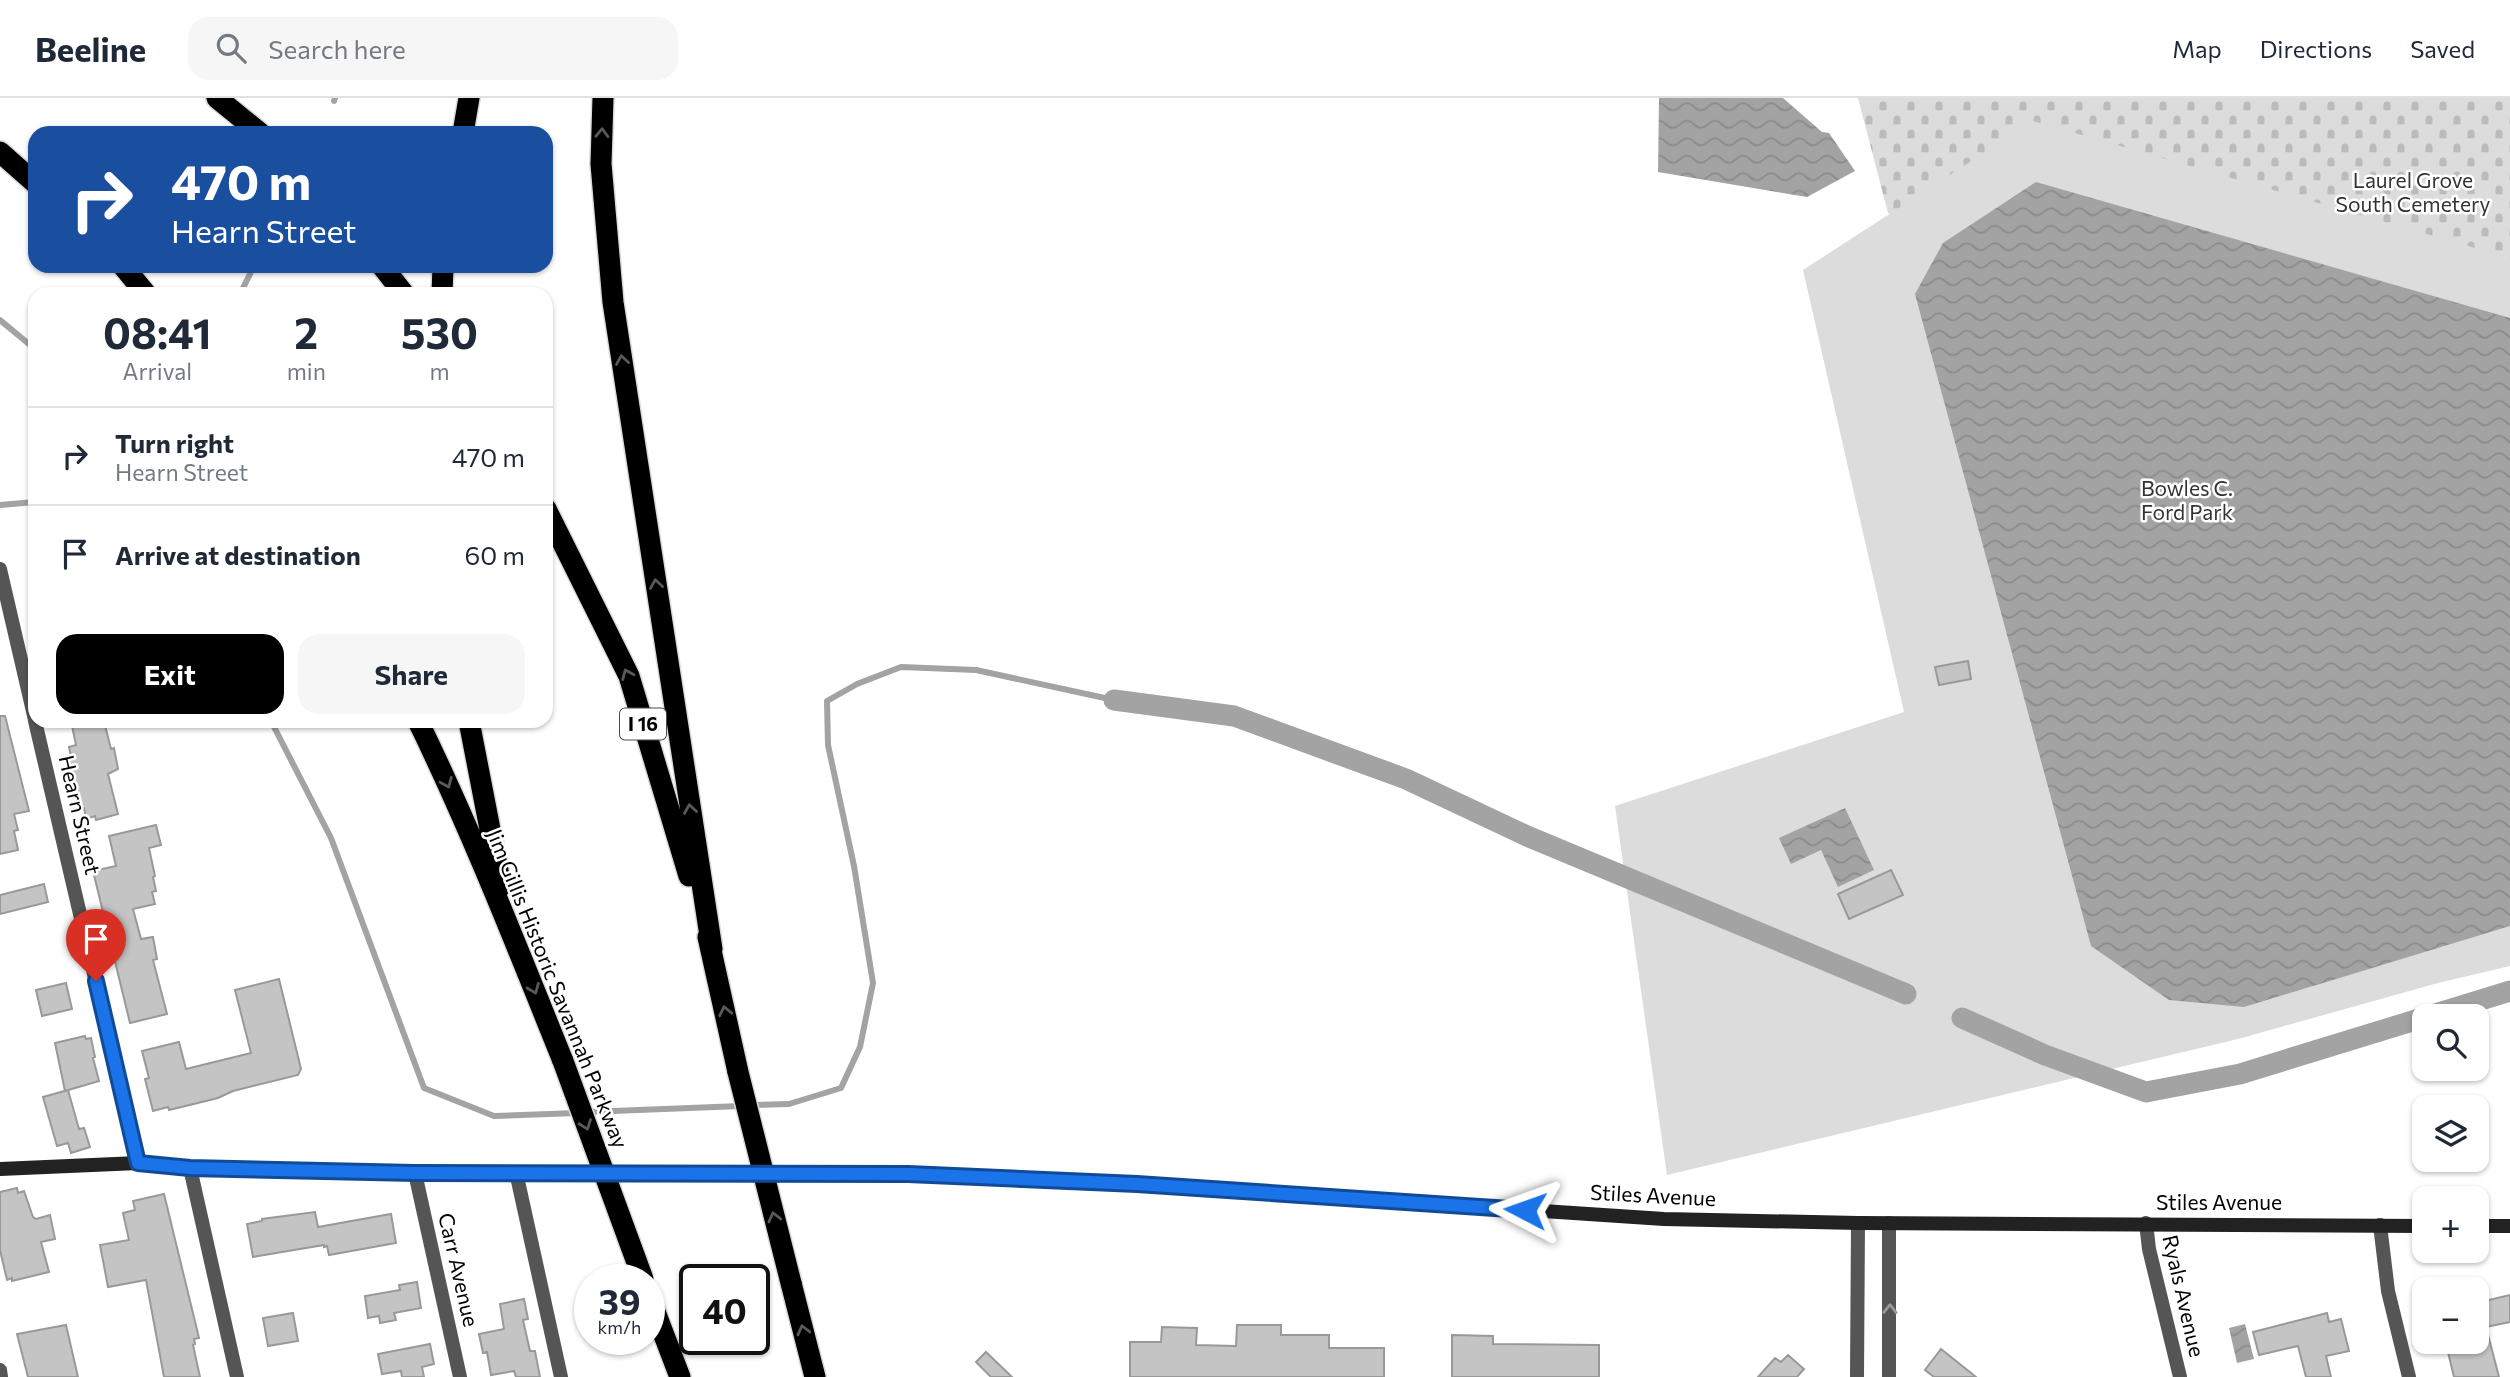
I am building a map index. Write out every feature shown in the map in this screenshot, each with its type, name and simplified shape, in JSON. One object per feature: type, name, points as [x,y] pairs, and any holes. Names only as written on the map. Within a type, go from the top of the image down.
[{"type":"highway","points":[[217,98],[251,126]]},
{"type":"highway","points":[[464,126],[470,98]]},
{"type":"highway","points":[[603,98],[601,164],[613,302],[712,950]]},
{"type":"highway","points":[[0,152],[28,177]]},
{"type":"highway","points":[[129,273],[140,287]]},
{"type":"highway","points":[[388,273],[398,287]]},
{"type":"highway","name":"I 16","points":[[553,523],[629,676],[712,950],[737,1072],[815,1377]]},
{"type":"highway","name":"Jim Gillis Historic Savannah Parkway","points":[[421,728],[442,770],[563,1061],[637,1264]]},
{"type":"highway","points":[[470,728],[508,926]]},
{"type":"highway","points":[[665,1338],[680,1377]]},
{"type":"street","name":"Hearn Street","points":[[0,569],[28,690]]},
{"type":"street","name":"Hearn Street","points":[[37,728],[138,1163]]},
{"type":"street","name":"Stiles Avenue","points":[[0,1168],[138,1163],[190,1168],[415,1173],[921,1174],[1137,1184],[1664,1219],[1857,1223],[2412,1226]]},
{"type":"street","points":[[190,1168],[237,1377]]},
{"type":"street","points":[[516,1172],[561,1377]]},
{"type":"street","name":"Carr Avenue","points":[[415,1173],[460,1377]]},
{"type":"street","points":[[1857,1223],[1857,1377]]},
{"type":"street","points":[[1889,1223],[1889,1377]]},
{"type":"street","name":"Ryals Avenue","points":[[2146,1223],[2149,1249],[2180,1377]]},
{"type":"street","points":[[2380,1225],[2388,1291],[2409,1377]]},
{"type":"street","points":[[2489,1226],[2510,1226]]},
{"type":"street","points":[[0,1370],[1,1377]]},
{"type":"green space","name":"Laurel Grove South Cemetery","points":[[1858,98],[2510,98],[2510,318],[1943,243],[1888,213]]},
{"type":"green space","name":"Bowles C. Ford Park","points":[[2033,121],[2510,258],[2510,966],[2438,983],[2238,1039],[1667,1175],[1615,806],[1904,712],[1803,270]]},
{"type":"water","points":[[1659,98],[1783,98],[1822,132],[1829,133],[1855,171],[1807,197],[1658,172]]},
{"type":"water","points":[[2036,182],[2510,318],[2510,926],[2244,1007],[2169,1000],[2091,946],[1915,294],[1943,243]]},
{"type":"water","points":[[1845,808],[1874,870],[1838,887],[1821,850],[1791,864],[1779,838]]},
{"type":"water","points":[[2245,1324],[2254,1359],[2237,1363],[2229,1328]]},
{"type":"building","points":[[1968,661],[1971,679],[1939,685],[1935,667]]},
{"type":"building","points":[[0,716],[5,716],[29,811],[14,814],[18,830],[14,831],[18,850],[0,854]]},
{"type":"building","points":[[72,728],[106,728],[111,749],[114,748],[118,769],[108,774],[118,814],[96,820],[95,816],[86,819],[69,758],[69,747],[76,745]]},
{"type":"building","points":[[156,825],[161,845],[149,848],[155,876],[156,891],[152,892],[155,904],[133,909],[141,939],[153,937],[157,959],[153,960],[167,1014],[130,1023],[93,871],[116,866],[109,836]]},
{"type":"building","points":[[1891,870],[1903,895],[1849,919],[1838,894]]},
{"type":"building","points":[[44,884],[48,902],[0,914],[0,895]]},
{"type":"building","points":[[279,979],[301,1069],[298,1075],[233,1091],[218,1098],[169,1110],[168,1107],[153,1111],[142,1051],[179,1042],[186,1069],[251,1053],[235,990]]},
{"type":"building","points":[[66,983],[72,1009],[42,1016],[36,990]]},
{"type":"building","points":[[85,1036],[86,1039],[91,1038],[99,1081],[65,1091],[55,1043]]},
{"type":"building","points":[[68,1090],[79,1129],[84,1128],[90,1147],[71,1153],[68,1143],[57,1146],[43,1097]]},
{"type":"building","points":[[17,1188],[18,1193],[24,1191],[33,1217],[36,1219],[50,1215],[55,1239],[41,1242],[49,1272],[12,1281],[12,1278],[7,1280],[0,1250],[0,1192]]},
{"type":"building","points":[[164,1194],[199,1338],[194,1339],[193,1345],[200,1377],[164,1377],[146,1280],[108,1287],[100,1245],[129,1240],[123,1213],[135,1210],[133,1201]]},
{"type":"building","points":[[315,1212],[318,1227],[391,1214],[396,1243],[329,1255],[327,1246],[324,1245],[253,1257],[247,1224],[262,1219]]},
{"type":"building","points":[[417,1282],[421,1308],[394,1313],[396,1320],[380,1323],[379,1316],[368,1318],[365,1296],[400,1290],[399,1285]]},
{"type":"building","points":[[2510,1295],[2510,1322],[2489,1326],[2489,1300]]},
{"type":"building","points":[[524,1299],[528,1319],[523,1320],[530,1351],[535,1351],[540,1377],[516,1377],[514,1371],[491,1375],[487,1352],[483,1353],[479,1334],[504,1329],[500,1304]]},
{"type":"building","points":[[293,1313],[298,1341],[268,1346],[263,1318]]},
{"type":"building","points":[[2327,1313],[2329,1322],[2341,1319],[2349,1351],[2326,1356],[2331,1377],[2306,1377],[2298,1346],[2259,1355],[2253,1332]]},
{"type":"building","points":[[66,1325],[78,1377],[28,1377],[17,1334]]},
{"type":"building","points":[[1237,1325],[1281,1325],[1281,1335],[1329,1335],[1329,1348],[1384,1348],[1384,1377],[1130,1377],[1130,1342],[1161,1342],[1162,1327],[1197,1328],[1196,1345],[1236,1346]]},
{"type":"building","points":[[1452,1335],[1493,1336],[1493,1344],[1599,1345],[1599,1377],[1452,1377]]},
{"type":"building","points":[[2489,1339],[2499,1377],[2454,1377],[2448,1354],[2489,1354]]},
{"type":"building","points":[[430,1344],[434,1364],[422,1367],[424,1377],[402,1377],[401,1371],[382,1374],[378,1354]]},
{"type":"building","points":[[1941,1349],[1976,1377],[1934,1377],[1925,1370]]},
{"type":"building","points":[[986,1352],[1012,1377],[991,1377],[976,1362]]},
{"type":"building","points":[[1788,1355],[1804,1369],[1797,1377],[1758,1377],[1775,1358],[1781,1362]]},
{"type":"waterway","points":[[244,287],[250,273]]},
{"type":"waterway","points":[[0,320],[28,343]]},
{"type":"waterway","points":[[0,505],[28,503]]},
{"type":"waterway","points":[[752,1105],[789,1104],[841,1088],[860,1047],[873,983],[854,866],[828,745],[827,701],[857,684],[901,667],[976,670],[1114,700]]},
{"type":"waterway","points":[[1114,700],[1234,716],[1406,779],[1527,836],[1906,994]]},
{"type":"waterway","points":[[275,728],[331,838],[424,1088],[494,1116],[577,1113]]},
{"type":"waterway","points":[[1962,1018],[2045,1055],[2146,1092],[2240,1074],[2510,991]]},
{"type":"waterway","points":[[587,1112],[741,1106]]},
{"type":"route","points":[[96,981],[138,1163],[190,1168],[415,1173],[908,1174],[1137,1184],[1525,1210]]}]
